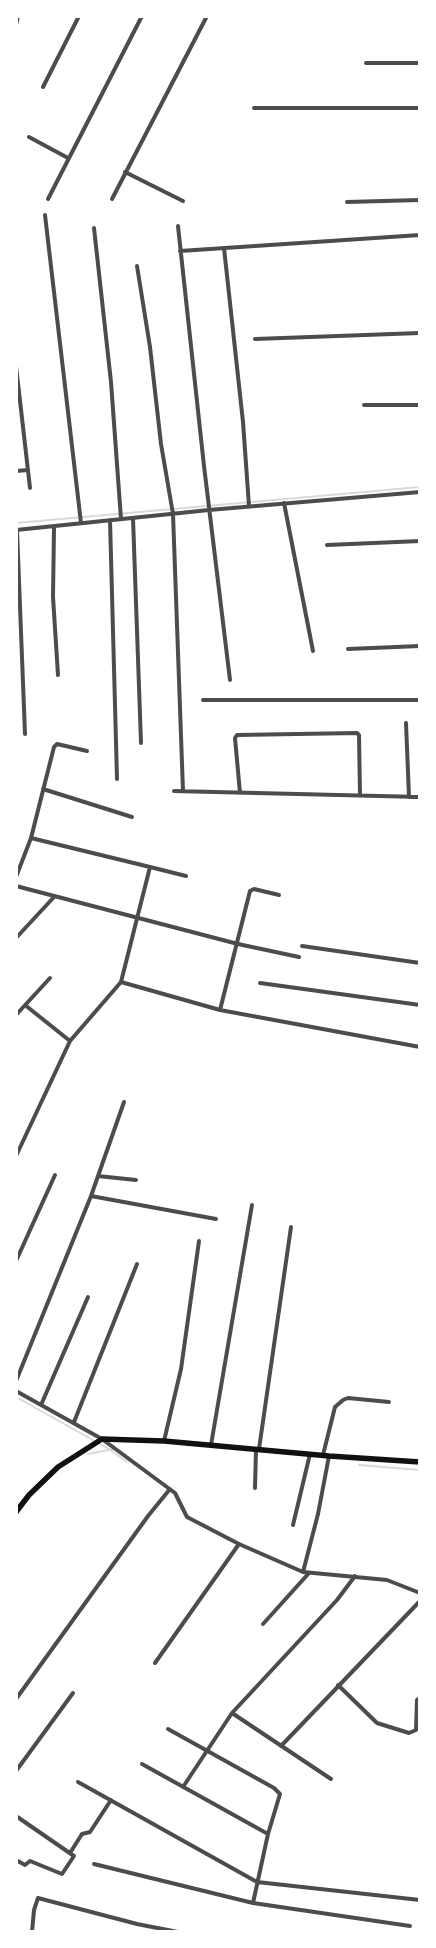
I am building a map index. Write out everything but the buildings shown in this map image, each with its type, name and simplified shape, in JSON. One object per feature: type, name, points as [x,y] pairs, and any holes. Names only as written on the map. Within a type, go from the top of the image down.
[{"type":"main road","points":[[16,1512],[29,1495],[58,1467],[102,1439],[164,1440],[326,1456],[420,1462]]},
{"type":"street","points":[[16,25],[18,16]]},
{"type":"street","points":[[43,87],[79,16]]},
{"type":"street","points":[[48,199],[142,16]]},
{"type":"street","points":[[112,199],[207,16]]},
{"type":"street","points":[[366,63],[420,63]]},
{"type":"street","points":[[254,108],[420,108]]},
{"type":"street","points":[[29,137],[68,158]]},
{"type":"street","points":[[126,172],[183,201]]},
{"type":"street","points":[[347,202],[420,200]]},
{"type":"street","points":[[45,216],[80,519]]},
{"type":"street","points":[[178,226],[230,680]]},
{"type":"street","points":[[94,228],[111,382],[121,515]]},
{"type":"street","points":[[180,251],[420,235]]},
{"type":"street","points":[[224,248],[243,422],[249,503]]},
{"type":"street","points":[[137,266],[150,347],[161,444],[173,510],[183,791]]},
{"type":"street","points":[[255,339],[420,332]]},
{"type":"street","points":[[16,366],[30,488]]},
{"type":"street","points":[[364,405],[420,405]]},
{"type":"street","points":[[16,471],[28,470]]},
{"type":"street","points":[[25,734],[17,530],[54,528],[80,519],[110,520],[121,515],[133,518],[173,510],[420,492]]},
{"type":"street","points":[[284,503],[313,651]]},
{"type":"street","points":[[133,518],[141,743]]},
{"type":"street","points":[[110,520],[117,779]]},
{"type":"street","points":[[54,528],[53,597],[58,675]]},
{"type":"street","points":[[327,545],[420,541]]},
{"type":"street","points":[[348,649],[420,646]]},
{"type":"street","points":[[203,700],[420,700]]},
{"type":"street","points":[[406,723],[409,797]]},
{"type":"street","points":[[240,793],[234,738],[237,735],[357,733],[360,735],[360,795]]},
{"type":"street","points":[[16,877],[32,838],[56,744],[87,751]]},
{"type":"street","points":[[44,789],[132,817]]},
{"type":"street","points":[[174,791],[420,797]]},
{"type":"street","points":[[32,838],[186,876]]},
{"type":"street","points":[[16,1156],[70,1041],[121,982],[150,867]]},
{"type":"street","points":[[16,886],[238,944],[299,957]]},
{"type":"street","points":[[220,1010],[252,890],[280,896]]},
{"type":"street","points":[[16,938],[54,897]]},
{"type":"street","points":[[302,946],[420,963]]},
{"type":"street","points":[[16,1015],[50,978]]},
{"type":"street","points":[[121,982],[220,1010],[420,1046]]},
{"type":"street","points":[[260,983],[420,1005]]},
{"type":"street","points":[[26,1005],[70,1041]]},
{"type":"street","points":[[16,1381],[91,1196],[124,1102]]},
{"type":"street","points":[[16,1262],[55,1175]]},
{"type":"street","points":[[98,1176],[136,1180]]},
{"type":"street","points":[[91,1196],[216,1219]]},
{"type":"street","points":[[211,1445],[252,1205]]},
{"type":"street","points":[[255,1488],[257,1449],[291,1227]]},
{"type":"street","points":[[164,1440],[181,1369],[199,1241]]},
{"type":"street","points":[[74,1422],[137,1264]]},
{"type":"street","points":[[41,1405],[88,1297]]},
{"type":"street","points":[[16,1391],[102,1439],[141,1470],[170,1489],[178,1498],[187,1517],[239,1544],[303,1572],[391,1581],[420,1593]]},
{"type":"street","points":[[303,1572],[318,1514],[326,1456],[336,1407],[342,1400],[348,1398],[389,1402]]},
{"type":"street","points":[[293,1525],[310,1454]]},
{"type":"street","points":[[16,1699],[125,1547],[170,1489]]},
{"type":"street","points":[[155,1663],[239,1544]]},
{"type":"street","points":[[263,1624],[309,1573]]},
{"type":"street","points":[[183,1787],[232,1713],[337,1600],[355,1576]]},
{"type":"street","points":[[281,1746],[420,1601]]},
{"type":"street","points":[[338,1685],[377,1723],[409,1732],[416,1730],[417,1700],[420,1698]]},
{"type":"street","points":[[16,1772],[73,1693]]},
{"type":"street","points":[[232,1713],[330,1779]]},
{"type":"street","points":[[168,1729],[278,1791],[280,1799],[268,1834],[252,1902]]},
{"type":"street","points":[[142,1764],[268,1834]]},
{"type":"street","points":[[78,1782],[257,1882],[420,1900]]},
{"type":"street","points":[[70,1853],[82,1834],[90,1832],[111,1800]]},
{"type":"street","points":[[16,1816],[74,1856],[62,1874],[30,1861],[25,1865],[16,1860]]},
{"type":"street","points":[[94,1864],[252,1902],[410,1926]]},
{"type":"street","points":[[32,1932],[34,1910],[38,1898],[137,1924],[178,1932]]},
{"type":"waterway","points":[[16,523],[420,487]]},
{"type":"waterway","points":[[16,1397],[109,1449],[127,1462]]},
{"type":"waterway","points":[[88,1454],[113,1449]]},
{"type":"waterway","points":[[359,1465],[420,1470]]}]
